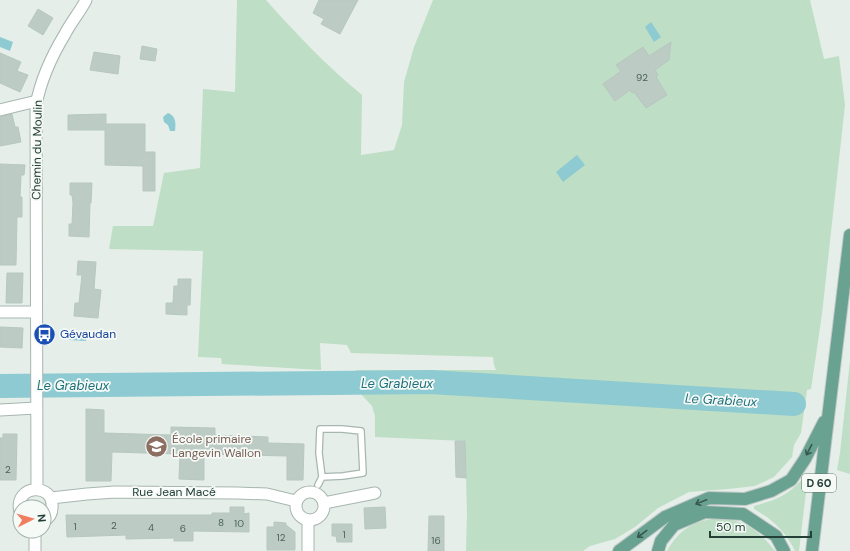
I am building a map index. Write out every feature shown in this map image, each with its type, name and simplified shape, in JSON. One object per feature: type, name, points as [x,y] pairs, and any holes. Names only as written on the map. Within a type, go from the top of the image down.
[{"type":"main road","name":"D 60","points":[[812,551],[827,416],[850,235]]},
{"type":"main road","points":[[619,551],[665,517],[709,498],[745,498],[771,491],[791,480],[805,459],[827,416]]},
{"type":"main road","points":[[658,551],[661,541],[674,525],[705,512],[743,514],[776,536],[784,551]]},
{"type":"street","name":"Chemin du Moulin","points":[[37,489],[37,102],[40,87],[49,63],[65,33],[86,0]]},
{"type":"street","points":[[0,110],[37,102]]},
{"type":"street","points":[[0,312],[36,312]]},
{"type":"street","points":[[0,410],[36,404]]},
{"type":"street","points":[[318,485],[324,504],[322,514],[313,520],[302,518],[297,513],[295,507],[296,501],[299,496],[309,492],[318,485]]},
{"type":"street","points":[[21,499],[22,495],[26,492],[37,489],[45,492],[51,498]]},
{"type":"street","name":"Rue Jean Macé","points":[[51,498],[115,492],[230,493],[267,494],[296,501]]},
{"type":"street","points":[[324,504],[375,493]]},
{"type":"street","points":[[308,520],[308,551]]},
{"type":"street","points":[[35,539],[35,551]]},
{"type":"lane","points":[[342,428],[361,431],[363,473],[343,476],[318,485],[320,429],[342,428]]},
{"type":"green space","points":[[237,0],[266,0],[336,73],[362,95],[361,155],[394,150],[402,125],[404,82],[414,47],[433,0],[810,0],[824,59],[839,56],[845,105],[822,314],[811,389],[807,390],[801,433],[794,445],[792,457],[774,477],[755,486],[689,492],[658,508],[635,527],[615,539],[590,546],[583,551],[466,551],[467,513],[465,441],[375,437],[375,416],[372,406],[359,392],[356,370],[496,370],[493,357],[351,353],[347,345],[320,343],[321,370],[222,364],[221,358],[198,357],[203,251],[109,249],[113,226],[153,226],[164,173],[200,168],[203,89],[235,92]]},
{"type":"green space","points":[[850,361],[850,474],[837,470]]},
{"type":"green space","points":[[806,475],[808,475],[799,551],[795,551],[783,532],[767,517],[754,509],[754,506],[770,501],[789,492]]},
{"type":"green space","points":[[721,518],[738,522],[752,528],[764,538],[775,551],[667,551],[677,536],[689,527],[703,521]]},
{"type":"water","points":[[651,22],[661,37],[654,42],[645,27]]},
{"type":"water","points":[[0,37],[13,42],[10,51],[0,47]]},
{"type":"water","points":[[168,113],[173,116],[175,120],[175,131],[170,131],[168,125],[164,122],[163,117]]},
{"type":"water","points":[[577,155],[585,165],[563,182],[556,172]]},
{"type":"water","points":[[69,332],[87,333],[86,341],[69,340]]},
{"type":"building","points":[[319,0],[358,0],[340,34],[321,24],[324,19],[313,13]]},
{"type":"building","points":[[38,9],[53,18],[43,35],[28,26]]},
{"type":"building","points":[[671,42],[669,60],[655,70],[658,75],[656,77],[667,95],[646,108],[634,92],[632,93],[630,90],[615,101],[603,84],[621,71],[616,65],[643,47],[649,56]]},
{"type":"building","points":[[142,46],[157,49],[155,61],[140,59]]},
{"type":"building","points":[[94,52],[120,56],[118,74],[90,70]]},
{"type":"building","points":[[0,53],[21,62],[17,71],[28,75],[20,92],[0,83]]},
{"type":"building","points":[[12,114],[15,127],[18,127],[21,142],[0,146],[0,117]]},
{"type":"building","points":[[106,114],[106,124],[145,124],[145,152],[155,152],[155,191],[143,191],[143,166],[105,165],[105,130],[68,130],[68,115]]},
{"type":"building","points":[[0,164],[25,165],[24,175],[21,175],[20,197],[22,197],[22,217],[17,217],[16,265],[0,265]]},
{"type":"building","points":[[70,183],[92,183],[89,237],[69,236],[69,224],[72,224],[73,203],[72,195],[70,195]]},
{"type":"building","points":[[78,261],[96,262],[94,289],[101,290],[98,318],[74,316],[75,303],[79,303],[82,275],[77,275]]},
{"type":"building","points":[[7,273],[23,273],[22,303],[6,303]]},
{"type":"building","points":[[178,279],[191,279],[190,305],[187,305],[187,315],[166,314],[166,303],[173,303],[174,286],[178,286]]},
{"type":"building","points":[[0,327],[23,328],[22,348],[0,347]]},
{"type":"building","points":[[86,409],[104,410],[104,433],[171,435],[171,427],[215,428],[215,435],[268,437],[268,443],[304,444],[303,480],[287,480],[287,456],[204,454],[204,480],[179,479],[180,454],[112,452],[111,481],[86,481]]},
{"type":"building","points":[[3,434],[17,434],[16,480],[0,480],[0,438],[3,438]]},
{"type":"building","points":[[455,441],[465,441],[466,478],[456,477]]},
{"type":"building","points":[[230,507],[244,507],[244,514],[249,513],[249,532],[193,531],[193,541],[174,541],[174,538],[126,539],[126,535],[67,537],[66,515],[212,515],[212,513],[230,513]]},
{"type":"building","points":[[385,507],[386,528],[365,529],[364,508]]},
{"type":"building","points":[[429,516],[444,516],[444,551],[428,551]]},
{"type":"building","points":[[274,522],[286,523],[286,525],[295,532],[295,550],[267,550],[267,527],[274,527]]},
{"type":"building","points":[[332,524],[352,524],[352,542],[337,542],[336,536],[332,536]]},
{"type":"waterway","name":"Le Grabieux","points":[[0,386],[430,382],[794,404]]},
{"type":"place","name":"Gévaudan","points":[[45,334]]},
{"type":"place","name":"École primaire Langevin Wallon","points":[[157,446]]}]
